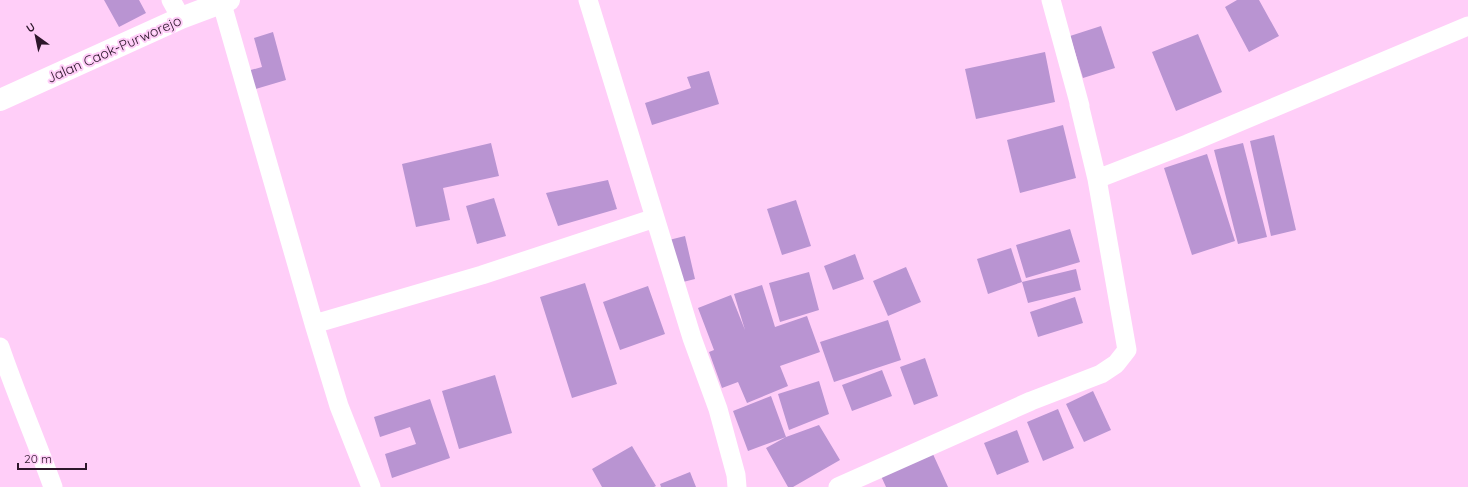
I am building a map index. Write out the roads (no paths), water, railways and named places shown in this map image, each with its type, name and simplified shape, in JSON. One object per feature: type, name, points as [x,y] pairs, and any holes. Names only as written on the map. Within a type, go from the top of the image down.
[{"type":"street","points":[[588,0],[692,338],[718,409],[736,475],[737,487]]},
{"type":"street","points":[[838,487],[1031,401],[1101,374],[1116,364],[1127,350],[1097,179],[1056,1]]},
{"type":"street","points":[[225,2],[314,324],[339,406],[371,487]]},
{"type":"street","name":"Jalan Caok-Purworejo","points":[[0,100],[176,9],[225,2]]},
{"type":"street","points":[[1097,179],[1187,144],[1468,26]]},
{"type":"street","points":[[314,324],[482,275],[654,218]]},
{"type":"street","points":[[0,347],[15,391],[53,487]]}]
